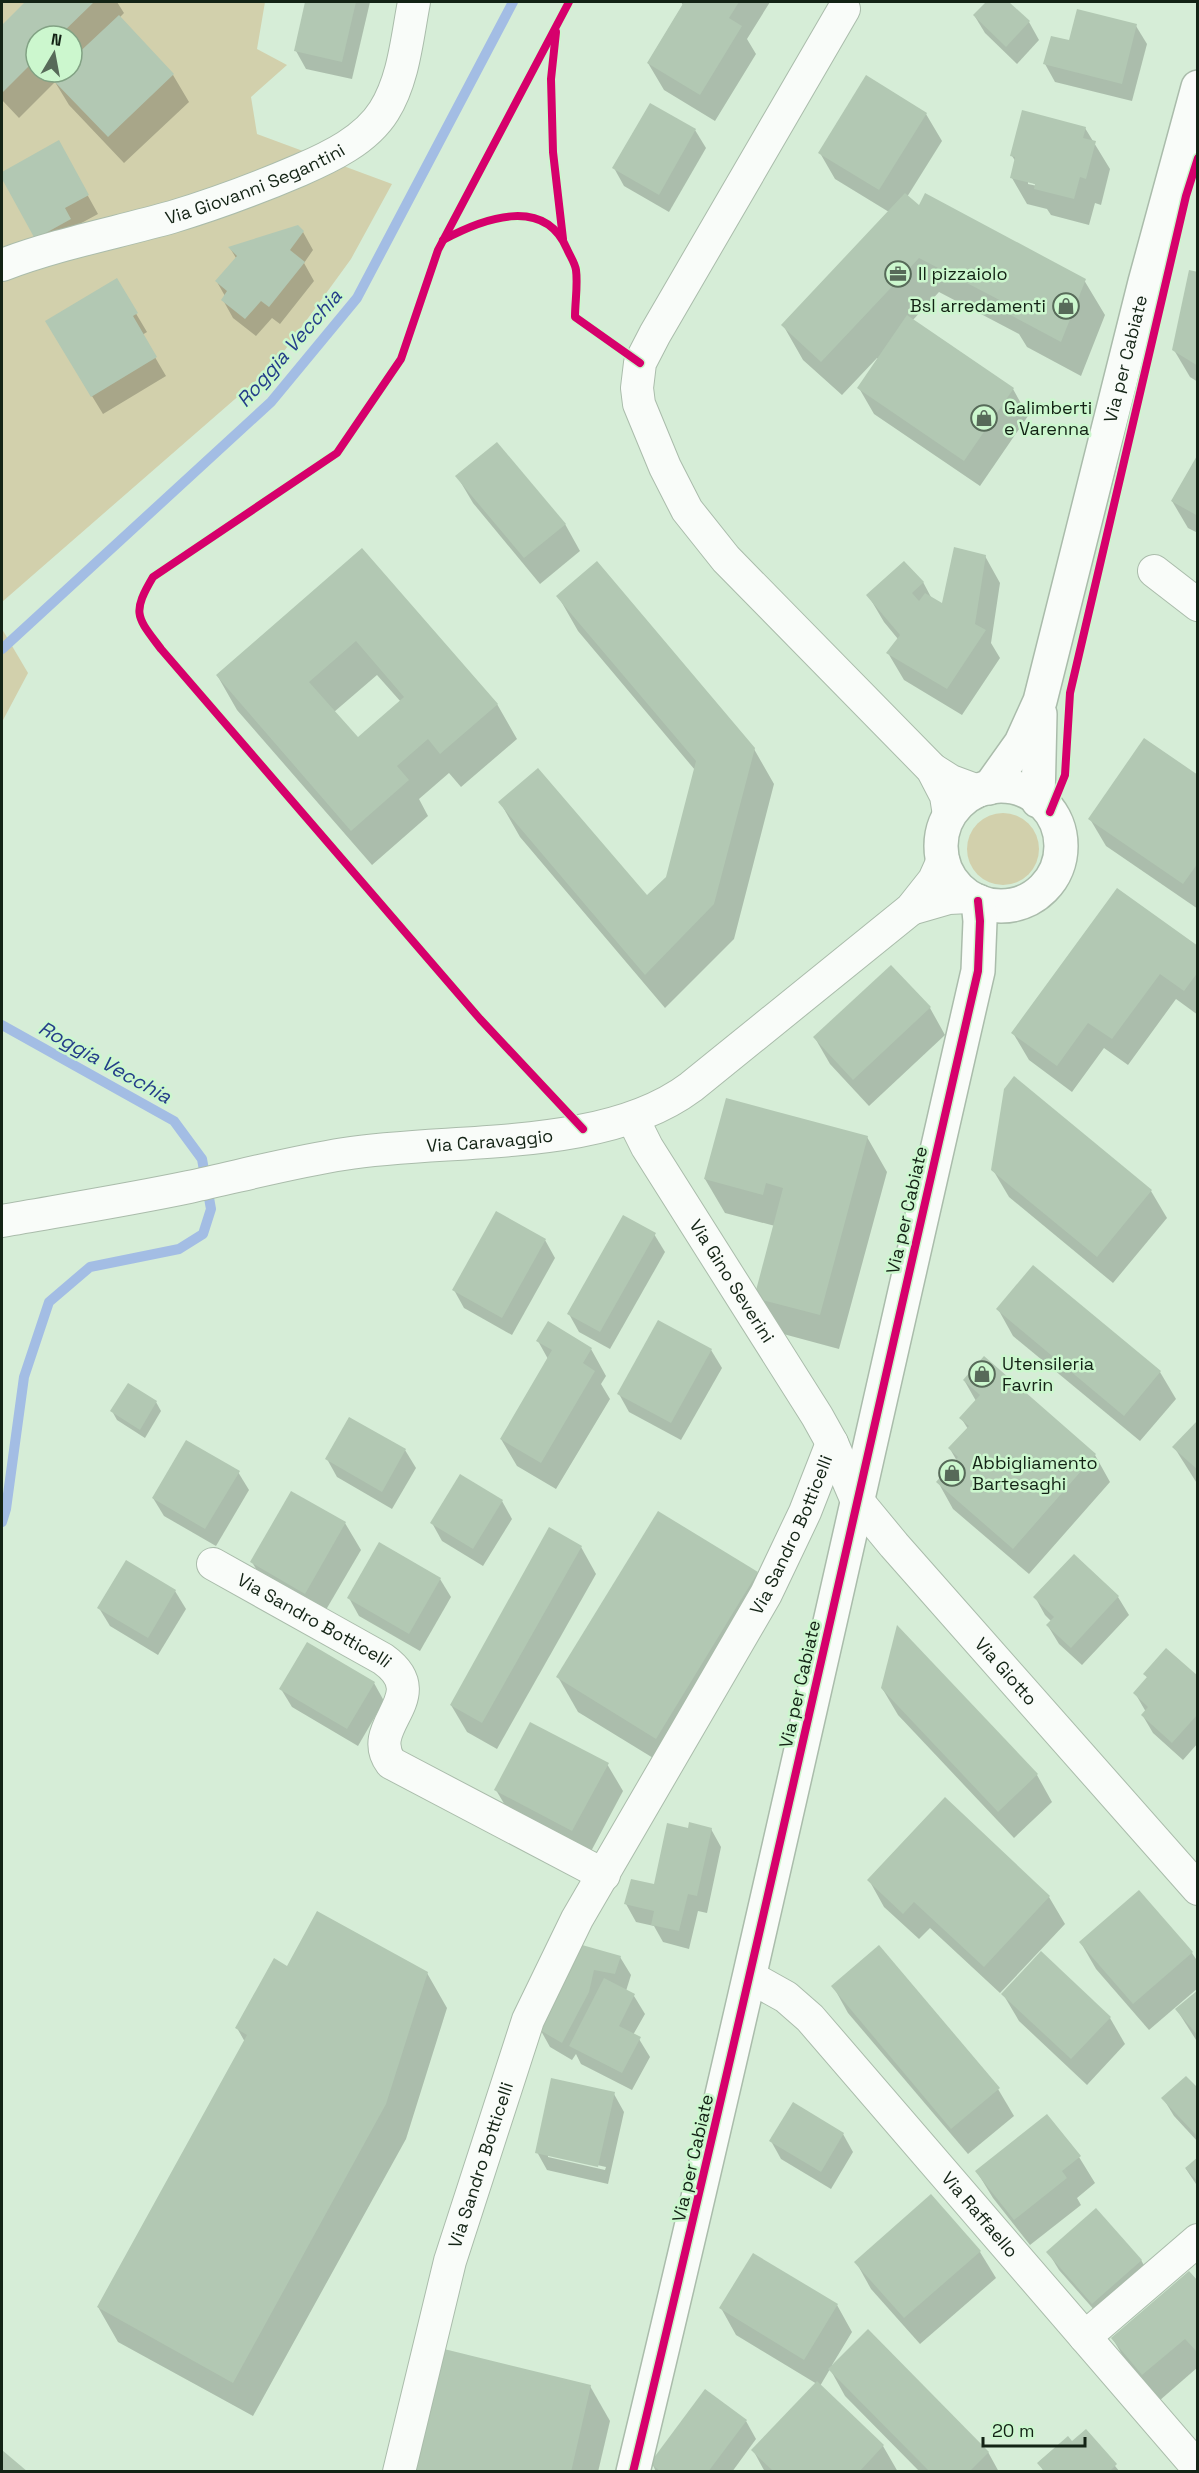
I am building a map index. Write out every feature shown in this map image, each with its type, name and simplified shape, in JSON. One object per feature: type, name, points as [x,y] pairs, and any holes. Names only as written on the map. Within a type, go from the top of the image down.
[{"type":"street","name":"Via Giovanni Segantini","points":[[2,265],[82,239],[172,217],[226,199],[313,164],[354,141],[374,123],[391,98],[400,70],[414,2]]},
{"type":"street","points":[[844,9],[654,334],[640,363],[638,396],[642,411],[675,488],[700,529],[726,559],[932,769],[951,781],[983,789],[1014,788],[1024,791],[1050,812],[1059,833],[1060,857],[1057,868],[1045,887],[1035,895],[1015,904],[991,905],[973,899],[952,881],[943,860],[942,837],[949,815],[962,801],[983,789]]},
{"type":"street","name":"Via per Cabiate","points":[[983,789],[1021,743],[1040,701],[1145,282],[1197,87]]},
{"type":"street","points":[[1154,571],[1197,606]]},
{"type":"street","name":"Via per Cabiate","points":[[1038,801],[1040,701]]},
{"type":"street","points":[[932,769],[946,796],[949,815]]},
{"type":"street","name":"Via Caravaggio","points":[[2,1221],[188,1187],[344,1154],[547,1135],[633,1119],[674,1100],[691,1088],[911,909],[934,880],[943,860]]},
{"type":"street","name":"Via Caravaggio","points":[[911,909],[949,898],[973,899]]},
{"type":"street","name":"Via per Cabiate","points":[[973,899],[980,921],[978,971]]},
{"type":"street","name":"Via per Cabiate","points":[[633,2472],[750,1977],[856,1499],[978,971],[992,935],[1015,904]]},
{"type":"street","name":"Via Gino Severini","points":[[633,1119],[647,1147],[832,1443]]},
{"type":"street","name":"Via Giotto","points":[[832,1443],[856,1499],[909,1563],[1197,1889]]},
{"type":"street","name":"Via Sandro Botticelli","points":[[399,2472],[450,2261],[514,2058],[547,1978],[578,1918],[766,1594],[805,1512],[832,1443]]},
{"type":"street","name":"Via Sandro Botticelli","points":[[213,1564],[383,1659],[397,1672],[403,1690],[402,1700],[383,1739],[383,1748],[391,1763],[604,1875]]},
{"type":"street","name":"Via Raffaello","points":[[750,1977],[786,1997],[810,2018],[1197,2468]]},
{"type":"street","points":[[1085,2337],[1197,2240]]},
{"type":"shaded area","points":[[2,2],[265,2],[257,49],[287,65],[251,97],[257,134],[392,184],[351,259],[274,365],[2,602]]},
{"type":"shaded area","points":[[2,629],[28,673],[2,722]]},
{"type":"shaded area","points":[[1003,813],[1023,819],[1033,829],[1039,849],[1033,869],[1023,879],[1003,885],[983,879],[973,869],[967,849],[973,829],[983,819]]},
{"type":"building","points":[[25,2],[94,2],[71,24],[24,24],[24,71],[3,92],[2,25]]},
{"type":"building","points":[[305,2],[356,2],[342,62],[294,51]]},
{"type":"building","points":[[684,2],[739,2],[729,18],[742,26],[700,95],[647,63]]},
{"type":"building","points":[[986,2],[1009,2],[1030,21],[1006,47],[973,15]]},
{"type":"building","points":[[1077,9],[1137,24],[1122,84],[1043,64],[1051,36],[1069,40]]},
{"type":"building","points":[[119,15],[174,74],[108,137],[57,84],[84,84],[84,48]]},
{"type":"building","points":[[866,75],[927,113],[879,190],[818,153]]},
{"type":"building","points":[[650,103],[696,129],[659,195],[612,168]]},
{"type":"building","points":[[1022,110],[1086,127],[1083,138],[1096,141],[1086,179],[1080,177],[1074,199],[1034,189],[1035,184],[1010,178],[1015,157],[1010,156]]},
{"type":"building","points":[[59,140],[89,195],[65,208],[71,219],[35,239],[2,179],[2,172]]},
{"type":"building","points":[[905,193],[919,205],[925,193],[1086,279],[1061,342],[1005,312],[1009,305],[919,258],[821,362],[781,325]]},
{"type":"building","points":[[298,225],[304,231],[290,250],[305,262],[269,307],[261,301],[245,319],[221,300],[227,291],[215,281],[237,256],[228,247]]},
{"type":"building","points":[[1189,270],[1198,272],[1198,366],[1172,350]]},
{"type":"building","points":[[117,278],[138,313],[133,316],[157,357],[91,397],[45,321]]},
{"type":"building","points":[[907,315],[1014,388],[964,461],[857,388]]},
{"type":"building","points":[[497,442],[566,524],[524,558],[455,476]]},
{"type":"building","points":[[1198,454],[1198,516],[1171,501]]},
{"type":"building","points":[[954,547],[986,555],[975,624],[986,630],[947,689],[886,653],[900,635],[866,595],[904,561],[924,582],[912,593],[919,601],[925,593],[942,603]]},
{"type":"building","points":[[362,548],[498,704],[440,754],[428,739],[397,766],[409,780],[351,831],[216,675]],"holes":[[[356,641],[404,697],[358,737],[309,682]]]},
{"type":"building","points":[[597,561],[755,748],[714,904],[645,975],[498,802],[538,768],[647,895],[666,877],[696,761],[556,596]]},
{"type":"building","points":[[1144,738],[1198,775],[1198,863],[1183,884],[1088,819]]},
{"type":"building","points":[[1117,888],[1198,946],[1198,972],[1184,991],[1160,974],[1112,1039],[1088,1023],[1057,1066],[1011,1033]]},
{"type":"building","points":[[891,965],[931,1007],[853,1080],[813,1037]]},
{"type":"building","points":[[1014,1076],[1152,1190],[1097,1257],[991,1170],[1004,1089]]},
{"type":"building","points":[[726,1098],[868,1136],[820,1315],[754,1298],[783,1188],[766,1183],[763,1195],[704,1179]]},
{"type":"building","points":[[496,1211],[546,1239],[502,1318],[452,1290]]},
{"type":"building","points":[[623,1215],[656,1233],[600,1332],[567,1314]]},
{"type":"building","points":[[1033,1265],[1161,1371],[1124,1416],[996,1309]]},
{"type":"building","points":[[658,1320],[712,1349],[671,1423],[617,1394]]},
{"type":"building","points":[[548,1321],[592,1348],[583,1363],[595,1371],[541,1463],[500,1439],[552,1350],[536,1341]]},
{"type":"building","points":[[984,1356],[1096,1454],[1013,1549],[936,1482],[958,1457],[948,1448],[969,1426],[959,1418],[980,1395],[963,1380]]},
{"type":"building","points":[[128,1383],[157,1401],[140,1430],[110,1411]]},
{"type":"building","points":[[349,1417],[406,1449],[382,1492],[325,1459]]},
{"type":"building","points":[[1198,1420],[1198,1470],[1172,1447]]},
{"type":"building","points":[[186,1440],[240,1471],[205,1529],[152,1498]]},
{"type":"building","points":[[460,1474],[503,1500],[473,1549],[430,1523]]},
{"type":"building","points":[[291,1491],[346,1522],[305,1594],[250,1562]]},
{"type":"building","points":[[658,1511],[758,1572],[656,1739],[556,1677]]},
{"type":"building","points":[[549,1527],[582,1546],[482,1723],[450,1705]]},
{"type":"building","points":[[379,1542],[441,1578],[409,1634],[347,1598]]},
{"type":"building","points":[[1074,1554],[1119,1596],[1071,1648],[1046,1625],[1054,1617],[1033,1597]]},
{"type":"building","points":[[126,1560],[176,1590],[148,1638],[97,1608]]},
{"type":"building","points":[[897,1625],[1038,1774],[998,1812],[881,1688]]},
{"type":"building","points":[[307,1642],[375,1682],[347,1729],[279,1689]]},
{"type":"building","points":[[1166,1648],[1198,1676],[1198,1714],[1172,1743],[1141,1715],[1148,1707],[1133,1693],[1147,1677],[1143,1674]]},
{"type":"building","points":[[530,1722],[609,1763],[572,1831],[494,1790]]},
{"type":"building","points":[[945,1797],[1050,1896],[984,1967],[914,1902],[903,1914],[867,1880]]},
{"type":"building","points":[[689,1822],[712,1828],[697,1896],[688,1894],[679,1931],[651,1925],[654,1911],[624,1904],[631,1879],[654,1884],[667,1823],[688,1828]]},
{"type":"building","points":[[1139,1890],[1193,1952],[1133,2004],[1079,1942]]},
{"type":"building","points":[[317,1911],[428,1972],[386,2104],[233,2383],[97,2307],[247,2035],[235,2028],[274,1958],[287,1966]]},
{"type":"building","points":[[575,1943],[621,1956],[615,1974],[594,1970],[589,1992],[562,2043],[538,2029]]},
{"type":"building","points":[[879,1945],[1000,2088],[951,2129],[831,1986]]},
{"type":"building","points":[[1041,1951],[1111,2017],[1071,2059],[1001,1994]]},
{"type":"building","points":[[604,1978],[635,1994],[619,2026],[641,2037],[622,2073],[569,2046]]},
{"type":"building","points":[[1198,1990],[1198,2036],[1175,2009]]},
{"type":"building","points":[[1186,2076],[1198,2088],[1198,2137],[1161,2098]]},
{"type":"building","points":[[551,2078],[615,2092],[598,2167],[535,2153]]},
{"type":"building","points":[[793,2102],[844,2133],[821,2172],[769,2141]]},
{"type":"building","points":[[1047,2114],[1081,2156],[1062,2171],[1067,2178],[1014,2220],[975,2171]]},
{"type":"building","points":[[1198,2157],[1198,2182],[1185,2168]]},
{"type":"building","points":[[931,2194],[981,2251],[904,2318],[854,2262]]},
{"type":"building","points":[[1096,2208],[1142,2260],[1092,2304],[1046,2252]]},
{"type":"building","points":[[753,2253],[838,2304],[804,2360],[719,2308]]},
{"type":"building","points":[[1189,2271],[1198,2281],[1198,2353],[1185,2339],[1142,2375],[1111,2338]]},
{"type":"building","points":[[868,2329],[989,2452],[969,2472],[930,2472],[828,2369]]},
{"type":"building","points":[[440,2348],[591,2385],[571,2472],[411,2472]]},
{"type":"building","points":[[817,2381],[884,2445],[859,2472],[774,2472],[751,2450]]},
{"type":"building","points":[[705,2389],[747,2420],[708,2472],[661,2472],[650,2463]]},
{"type":"building","points":[[1086,2429],[1117,2464],[1109,2472],[1045,2472],[1037,2463],[1068,2436],[1072,2441]]},
{"type":"building","points":[[2,2450],[28,2472],[2,2472]]},
{"type":"waterway","name":"Roggia Vecchia","points":[[2,649],[271,402],[357,298],[513,2]]},
{"type":"waterway","name":"Roggia Vecchia","points":[[2,1025],[174,1121],[202,1159],[211,1209],[203,1234],[179,1249],[90,1267],[49,1302],[24,1377],[6,1509],[2,1522]]},
{"type":"cycle path","points":[[569,2],[438,250],[401,359],[337,453],[153,577],[142,599],[140,615],[142,622],[161,649],[480,1019],[583,1129]]},
{"type":"cycle path","points":[[556,32],[551,79],[553,152],[563,239]]},
{"type":"cycle path","points":[[1050,812],[1065,775],[1070,693],[1186,196],[1198,158]]},
{"type":"cycle path","points":[[443,240],[493,219],[511,216],[528,217],[543,222],[557,232],[575,265],[577,282],[575,317],[640,363]]},
{"type":"cycle path","points":[[633,2472],[765,1910],[978,971],[980,921],[978,901]]},
{"type":"place","name":"Il pizzaiolo","points":[[898,274]]},
{"type":"place","name":"Bsl arredamenti","points":[[1066,306]]},
{"type":"place","name":"Galimberti e Varenna","points":[[984,418]]},
{"type":"place","name":"Utensileria Favrin","points":[[982,1374]]},
{"type":"place","name":"Abbigliamento Bartesaghi","points":[[952,1473]]}]
